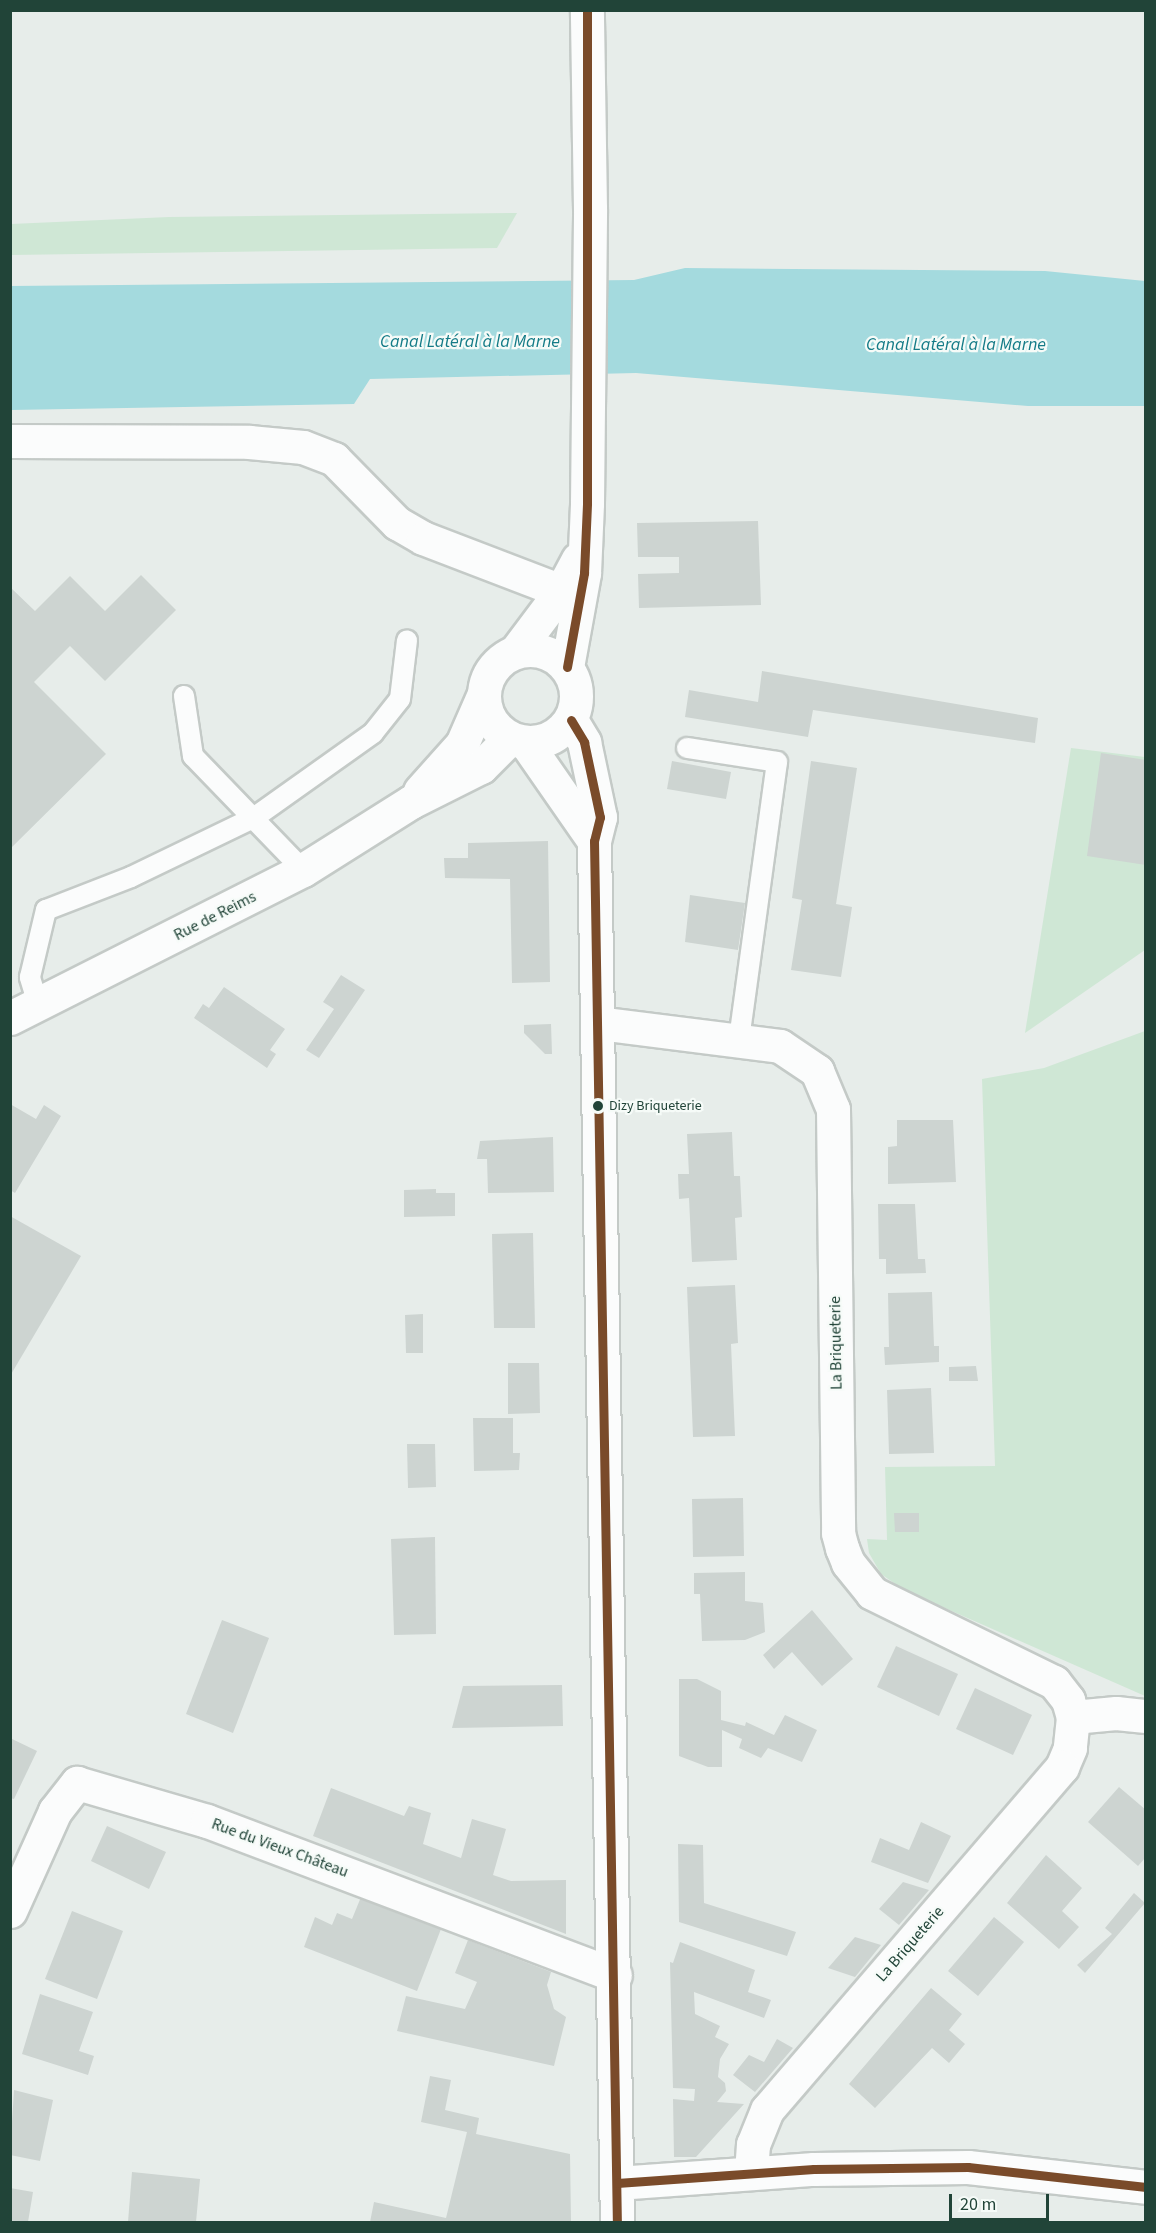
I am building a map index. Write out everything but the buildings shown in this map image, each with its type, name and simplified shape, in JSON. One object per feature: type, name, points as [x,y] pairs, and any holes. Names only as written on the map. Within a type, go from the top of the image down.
[{"type":"street","points":[[567,667],[584,573],[586,537],[590,209],[587,10]]},
{"type":"street","points":[[10,441],[249,442],[303,447],[334,459],[397,523],[414,533],[561,591]]},
{"type":"street","points":[[586,537],[575,568],[561,591],[516,651],[499,661],[487,677],[483,696],[486,713],[496,728],[518,740],[594,841]]},
{"type":"street","points":[[516,651],[534,649],[552,655],[567,667],[575,683],[577,702],[571,720],[559,733],[543,741],[518,740]]},
{"type":"street","name":"Rue de Reims","points":[[411,802],[462,744],[483,696]]},
{"type":"street","points":[[571,720],[584,742],[596,786],[600,817],[594,841],[615,1975],[617,2223]]},
{"type":"street","name":"Rue de Reims","points":[[24,1011],[303,870],[411,802],[481,767],[518,740]]},
{"type":"street","name":"La Briqueterie","points":[[598,1023],[780,1046],[817,1071],[833,1109],[838,1533],[848,1563],[872,1593],[1054,1682],[1068,1700],[1073,1717],[1070,1748],[1062,1767],[767,2110],[753,2145],[751,2172]]},
{"type":"street","points":[[1073,1717],[1116,1713],[1146,1716]]},
{"type":"street","name":"Rue du Vieux Château","points":[[10,1911],[55,1811],[77,1783],[207,1821],[615,1975]]},
{"type":"street","points":[[617,2183],[751,2172],[968,2167],[1146,2187]]},
{"type":"lane","points":[[24,1011],[46,910],[131,877],[255,817],[373,733],[400,699],[407,640]]},
{"type":"lane","points":[[184,696],[193,756],[255,817],[303,870]]},
{"type":"lane","points":[[687,748],[777,762],[739,1041]]},
{"type":"green space","points":[[517,213],[497,248],[11,255],[11,224],[169,217]]},
{"type":"green space","points":[[1071,748],[1145,757],[1145,950],[1025,1033]]},
{"type":"green space","points":[[1145,1031],[1145,1696],[904,1590],[881,1574],[869,1553],[867,1539],[887,1540],[885,1467],[995,1466],[982,1079],[1044,1068]]},
{"type":"water","name":"Canal Latéral à la Marne","points":[[685,268],[1045,271],[1145,281],[1145,406],[1028,406],[636,373],[370,379],[354,404],[11,410],[10,286],[634,280]]},
{"type":"transit line","points":[[567,667],[584,573],[587,503],[587,10]]},
{"type":"transit line","points":[[571,720],[584,742],[600,817],[594,841],[617,2222]]},
{"type":"transit line","points":[[617,2183],[814,2169],[968,2167],[1146,2187]]},
{"type":"place","name":"Dizy Briqueterie","points":[[598,1106]]}]
